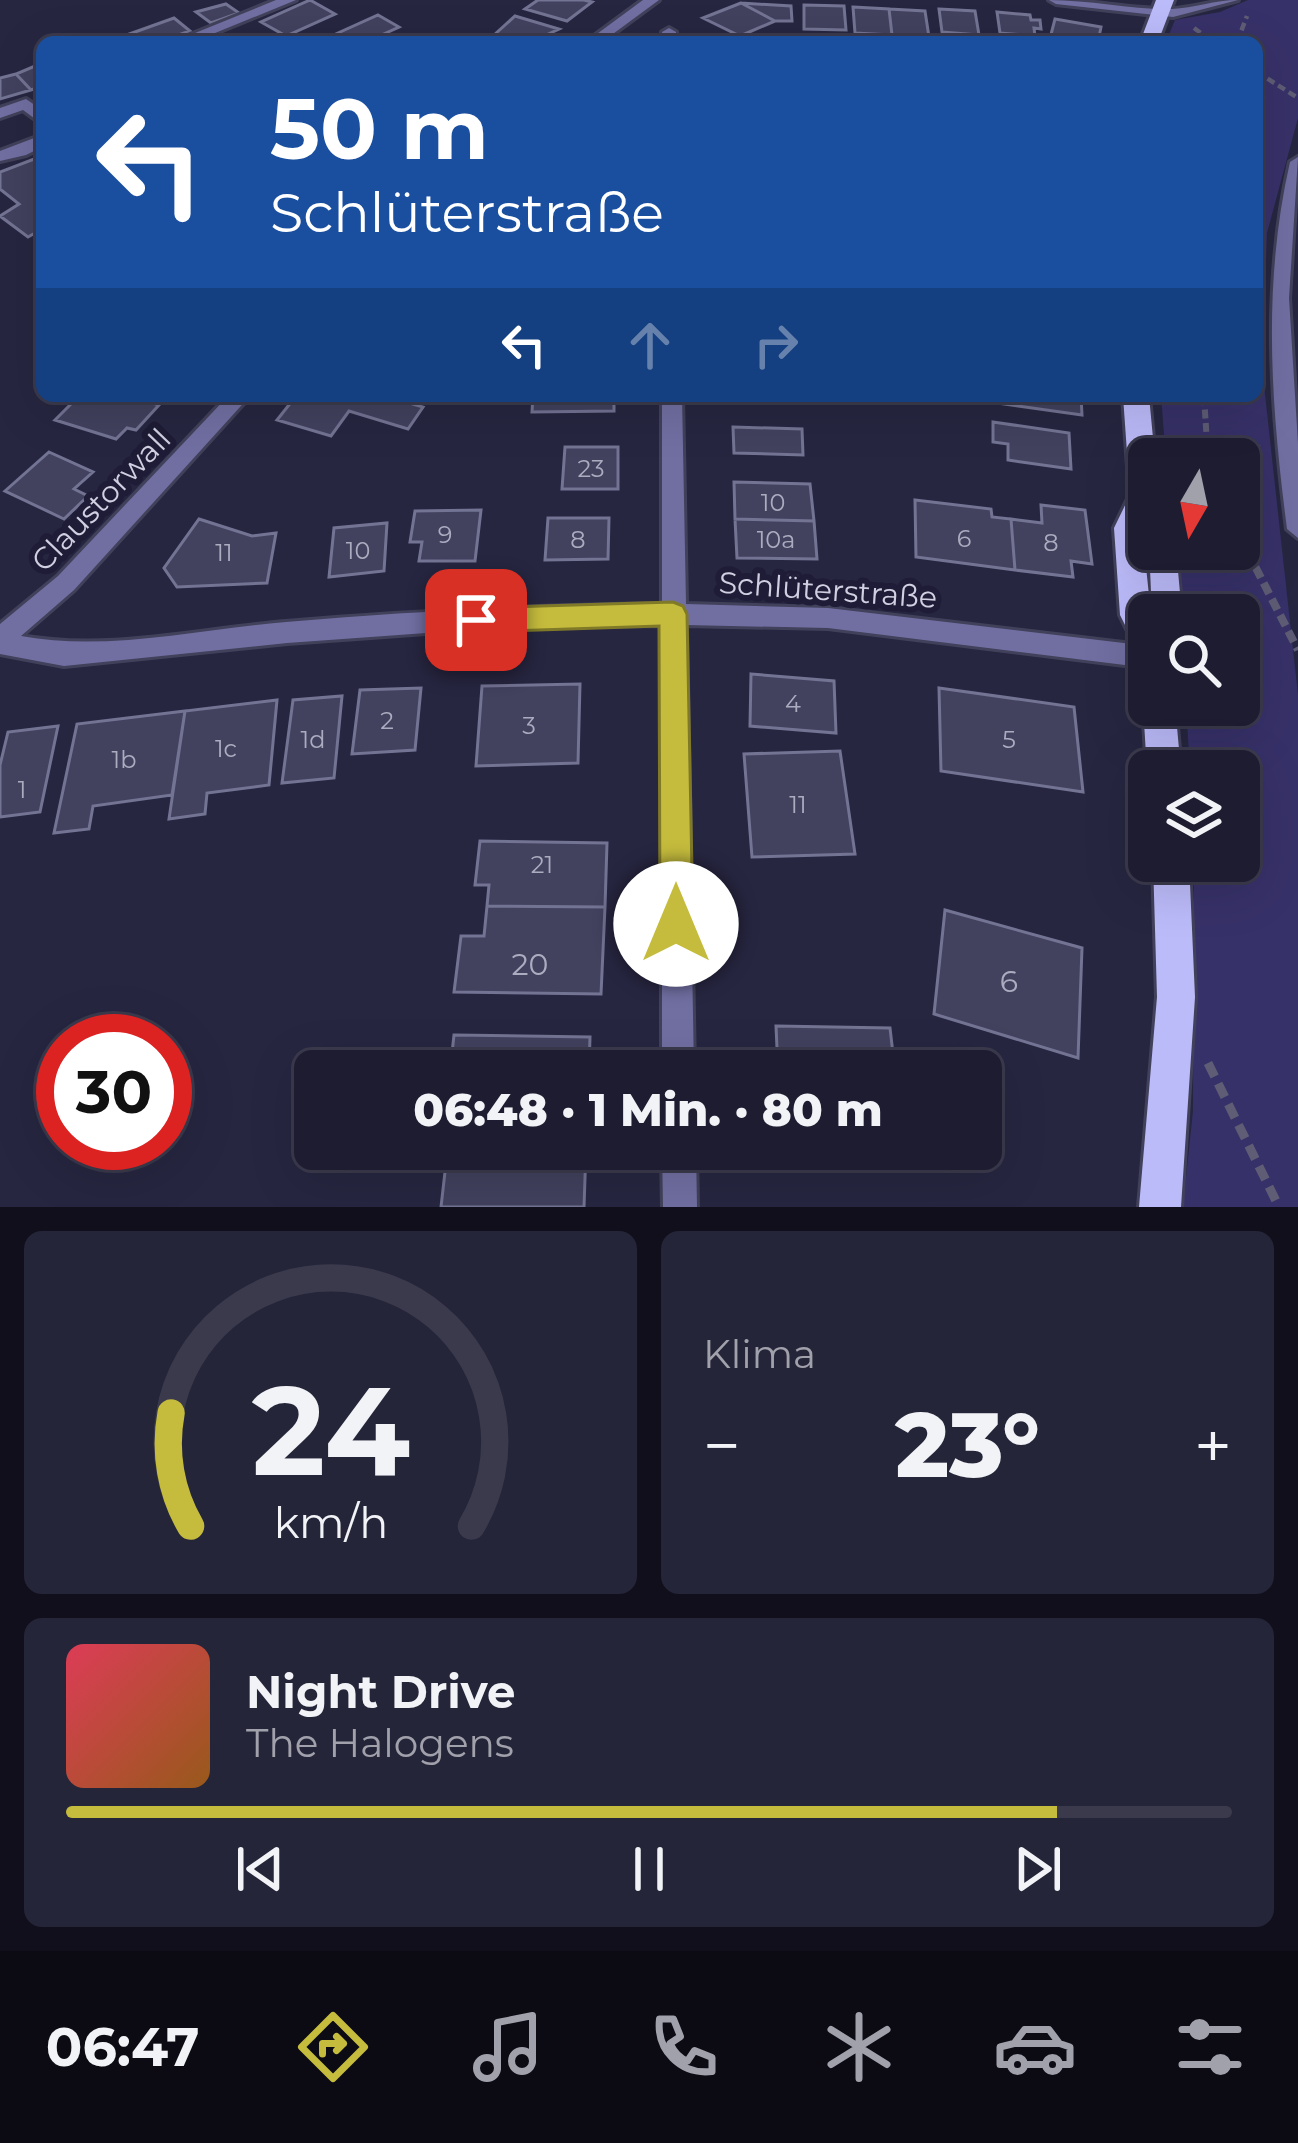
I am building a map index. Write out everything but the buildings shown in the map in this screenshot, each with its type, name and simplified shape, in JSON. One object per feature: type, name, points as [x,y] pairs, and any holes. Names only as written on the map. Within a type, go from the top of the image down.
[{"type":"main road","points":[[1150,36],[1158,4]]},
{"type":"main road","points":[[1137,402],[1140,438]]},
{"type":"main road","points":[[1160,1207],[1175,997],[1172,882]]},
{"type":"street","points":[[196,36],[289,0]]},
{"type":"street","points":[[601,36],[652,0]]},
{"type":"street","points":[[1056,0],[1204,10],[1231,0]]},
{"type":"street","points":[[0,112],[34,101]]},
{"type":"street","points":[[0,156],[36,143]]},
{"type":"street","points":[[1298,162],[1280,301],[1283,421],[1298,529]]},
{"type":"street","name":"Claustorwall","points":[[0,641],[65,583],[234,402]]},
{"type":"street","points":[[672,402],[678,1050]]},
{"type":"street","name":"Schlüterstraße","points":[[0,641],[64,655],[490,619],[673,614],[828,618],[1128,654]]},
{"type":"street","points":[[679,1170],[680,1207]]},
{"type":"path","points":[[1263,76],[1298,98]]},
{"type":"path","points":[[1204,402],[1207,438]]},
{"type":"path","points":[[1257,570],[1298,650]]},
{"type":"path","points":[[1207,1060],[1279,1207]]},
{"type":"shaded area","points":[[1248,0],[1298,0],[1298,118],[1267,233],[1263,340],[1263,36],[1168,36],[1175,20],[1220,12]]},
{"type":"shaded area","points":[[1263,376],[1298,695],[1298,1207],[1183,1207],[1193,1111],[1194,882],[1260,882],[1260,750],[1189,750],[1187,726],[1260,726],[1260,594],[1178,594],[1176,570],[1260,570],[1260,438],[1164,438],[1161,402],[1263,402]]},
{"type":"route","points":[[476,620],[673,614],[676,924]]}]
